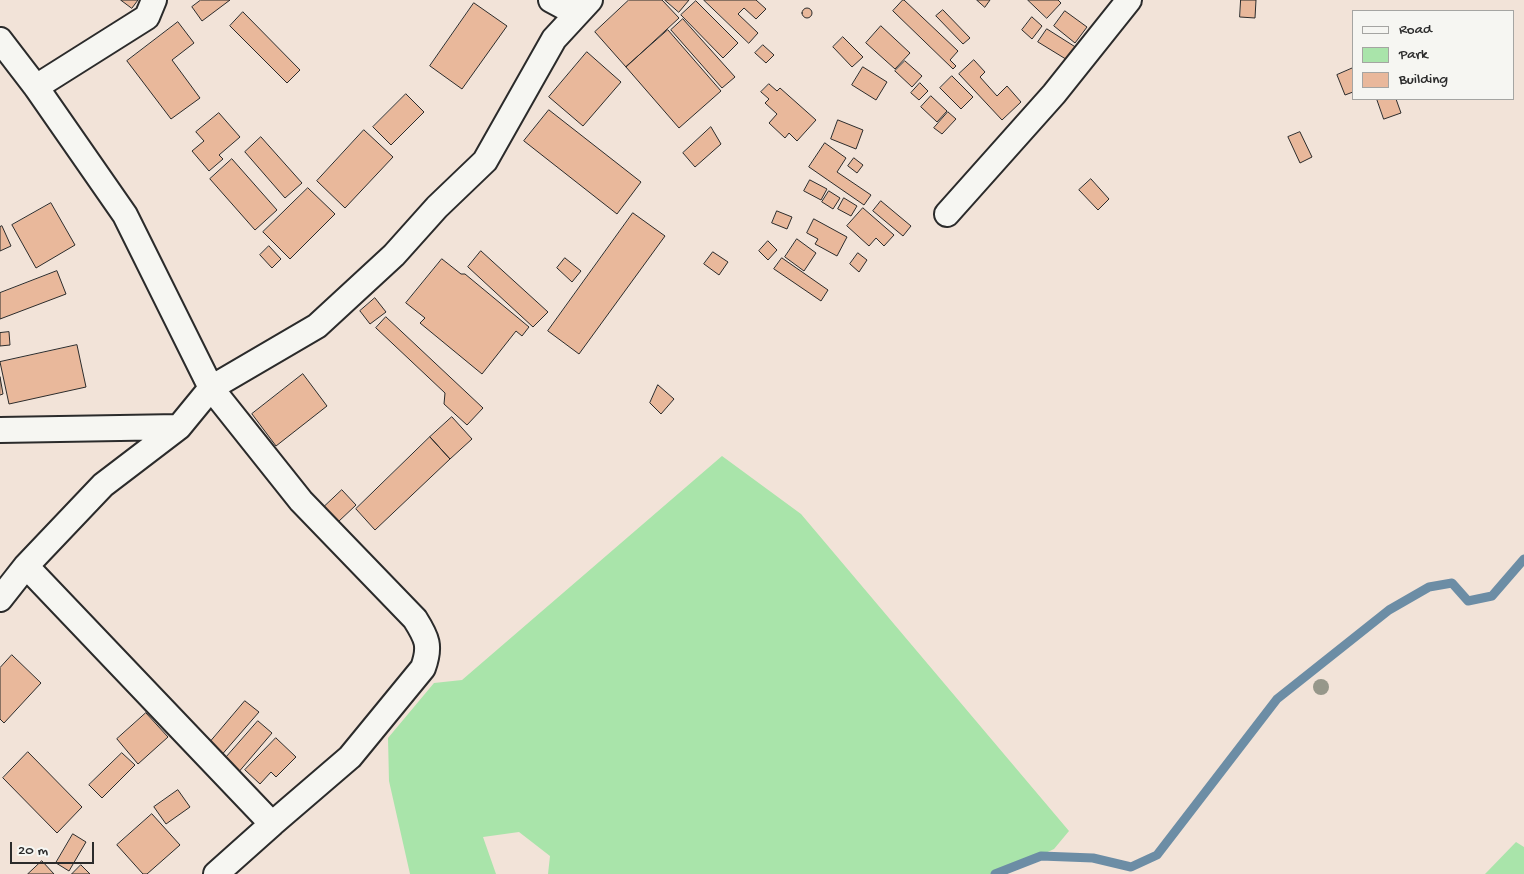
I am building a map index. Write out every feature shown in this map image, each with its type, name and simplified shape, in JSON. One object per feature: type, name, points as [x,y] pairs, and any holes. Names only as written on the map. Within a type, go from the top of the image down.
[{"type":"street","points":[[36,87],[147,17],[154,0]]},
{"type":"street","points":[[550,0],[584,7]]},
{"type":"street","points":[[947,214],[1054,94],[1129,0]]},
{"type":"street","points":[[0,599],[26,566],[103,484],[179,428],[211,388],[317,326],[394,255],[437,207],[485,161],[554,39],[584,7]]},
{"type":"street","points":[[0,40],[36,87],[125,215],[211,388],[301,501],[415,619],[427,640],[428,655],[423,668],[350,758],[216,874]]},
{"type":"street","points":[[0,430],[179,428]]},
{"type":"street","points":[[26,566],[272,824]]},
{"type":"green space","points":[[722,456],[801,514],[1069,831],[1054,849],[1001,874],[548,874],[550,856],[519,832],[483,837],[496,874],[410,874],[389,781],[388,738],[434,683],[462,680]]},
{"type":"green space","points":[[1516,842],[1524,847],[1524,874],[1485,874]]},
{"type":"building","points":[[121,0],[138,0],[132,8]]},
{"type":"building","points":[[201,0],[230,0],[202,21],[192,7]]},
{"type":"building","points":[[629,0],[662,0],[679,18],[626,67],[595,32]]},
{"type":"building","points":[[665,0],[689,0],[679,12]]},
{"type":"building","points":[[704,0],[756,0],[766,9],[756,19],[744,8],[738,14],[758,33],[749,43]]},
{"type":"building","points":[[903,0],[958,51],[950,60],[956,66],[953,69],[893,11]]},
{"type":"building","points":[[977,0],[990,0],[985,7]]},
{"type":"building","points":[[1028,0],[1058,0],[1061,3],[1047,18]]},
{"type":"building","points":[[1241,0],[1256,0],[1255,18],[1240,17]]},
{"type":"building","points":[[696,1],[738,43],[723,58],[681,15]]},
{"type":"building","points":[[474,3],[507,26],[462,89],[430,66]]},
{"type":"building","points":[[805,8],[809,8],[812,13],[811,17],[805,18],[802,15],[802,11]]},
{"type":"building","points":[[943,10],[970,38],[963,44],[936,16]]},
{"type":"building","points":[[1065,11],[1087,27],[1075,43],[1054,26]]},
{"type":"building","points":[[243,12],[300,70],[287,83],[230,26]]},
{"type":"building","points":[[1032,17],[1042,26],[1032,39],[1022,30]]},
{"type":"building","points":[[683,19],[735,77],[722,88],[671,30]]},
{"type":"building","points":[[178,22],[194,43],[172,60],[200,98],[171,119],[127,61]]},
{"type":"building","points":[[881,26],[910,53],[895,69],[866,43]]},
{"type":"building","points":[[1047,29],[1077,48],[1069,61],[1038,42]]},
{"type":"building","points":[[668,30],[721,91],[679,128],[626,67]]},
{"type":"building","points":[[843,37],[863,57],[852,67],[833,47]]},
{"type":"building","points":[[763,45],[774,55],[766,63],[755,53]]},
{"type":"building","points":[[587,52],[621,82],[583,126],[549,97]]},
{"type":"building","points":[[974,60],[985,72],[980,77],[997,96],[1007,86],[1021,102],[1002,120],[959,74]]},
{"type":"building","points":[[905,61],[922,76],[912,87],[895,71]]},
{"type":"building","points":[[863,67],[887,82],[876,100],[852,85]]},
{"type":"building","points":[[1352,68],[1352,92],[1345,95],[1337,75]]},
{"type":"building","points":[[952,76],[973,97],[961,109],[940,88]]},
{"type":"building","points":[[920,83],[928,91],[919,100],[911,93]]},
{"type":"building","points":[[769,84],[777,91],[780,88],[816,120],[797,141],[789,133],[785,138],[769,123],[777,114],[765,103],[769,99],[761,92]]},
{"type":"building","points":[[406,94],[424,112],[391,145],[373,127]]},
{"type":"building","points":[[931,96],[947,111],[937,122],[921,107]]},
{"type":"building","points":[[1377,100],[1396,100],[1401,113],[1384,119]]},
{"type":"building","points":[[549,110],[641,182],[617,214],[524,141]]},
{"type":"building","points":[[948,112],[956,119],[942,134],[934,128]]},
{"type":"building","points":[[219,113],[240,137],[219,155],[223,159],[209,171],[192,151],[204,141],[196,132]]},
{"type":"building","points":[[838,120],[863,130],[856,149],[831,139]]},
{"type":"building","points":[[711,127],[721,144],[695,167],[683,153]]},
{"type":"building","points":[[364,130],[393,157],[345,208],[317,181]]},
{"type":"building","points":[[1300,132],[1312,157],[1300,163],[1288,137]]},
{"type":"building","points":[[261,137],[302,183],[285,198],[245,152]]},
{"type":"building","points":[[825,143],[846,158],[837,172],[871,195],[864,205],[809,167]]},
{"type":"building","points":[[854,158],[863,165],[857,173],[848,166]]},
{"type":"building","points":[[232,159],[277,210],[255,230],[210,179]]},
{"type":"building","points":[[1091,179],[1109,199],[1098,210],[1079,190]]},
{"type":"building","points":[[810,180],[827,189],[821,200],[804,191]]},
{"type":"building","points":[[308,188],[335,214],[290,259],[263,232]]},
{"type":"building","points":[[829,191],[840,198],[833,209],[822,202]]},
{"type":"building","points":[[844,198],[857,206],[851,216],[838,209]]},
{"type":"building","points":[[881,201],[911,226],[903,236],[873,211]]},
{"type":"building","points":[[51,203],[75,245],[36,268],[12,225]]},
{"type":"building","points":[[863,208],[894,235],[884,246],[876,238],[869,246],[847,226]]},
{"type":"building","points":[[777,211],[792,217],[787,229],[772,223]]},
{"type":"building","points":[[633,213],[665,236],[579,354],[548,331]]},
{"type":"building","points":[[814,219],[847,237],[837,256],[815,244],[818,239],[807,233]]},
{"type":"building","points":[[2,226],[11,246],[0,251],[0,227]]},
{"type":"building","points":[[797,239],[816,253],[804,271],[785,257]]},
{"type":"building","points":[[768,241],[777,250],[768,260],[759,251]]},
{"type":"building","points":[[269,246],[281,259],[272,268],[260,255]]},
{"type":"building","points":[[481,251],[548,312],[533,327],[468,267]]},
{"type":"building","points":[[713,252],[728,262],[719,275],[704,264]]},
{"type":"building","points":[[858,253],[867,260],[859,272],[850,264]]},
{"type":"building","points":[[565,258],[581,271],[572,282],[557,268]]},
{"type":"building","points":[[782,258],[828,290],[821,301],[774,269]]},
{"type":"building","points":[[442,259],[461,274],[465,274],[529,327],[522,336],[516,331],[482,374],[420,323],[425,318],[406,303]]},
{"type":"building","points":[[57,271],[66,294],[0,319],[0,293]]},
{"type":"building","points":[[375,298],[386,312],[370,324],[360,311]]},
{"type":"building","points":[[386,317],[483,408],[467,425],[444,404],[445,393],[376,328]]},
{"type":"building","points":[[9,332],[10,345],[0,346],[0,333]]},
{"type":"building","points":[[77,345],[86,387],[9,404],[0,362]]},
{"type":"building","points":[[303,374],[327,406],[276,446],[252,414]]},
{"type":"building","points":[[0,377],[3,394],[0,395]]},
{"type":"building","points":[[658,385],[674,399],[661,414],[650,403]]},
{"type":"building","points":[[452,417],[472,439],[450,459],[430,437]]},
{"type":"building","points":[[430,437],[450,459],[375,530],[356,509]]},
{"type":"building","points":[[342,490],[356,505],[338,522],[324,507]]},
{"type":"building","points":[[12,655],[41,683],[4,723],[0,719],[0,668]]},
{"type":"building","points":[[245,701],[259,712],[219,758],[206,747]]},
{"type":"building","points":[[146,713],[168,737],[138,764],[117,739]]},
{"type":"building","points":[[258,721],[272,733],[237,774],[223,761]]},
{"type":"building","points":[[276,738],[296,757],[276,777],[271,772],[260,784],[245,770]]},
{"type":"building","points":[[28,752],[82,807],[57,833],[3,778]]},
{"type":"building","points":[[122,753],[135,765],[102,798],[89,785]]},
{"type":"building","points":[[178,790],[190,807],[166,824],[154,807]]},
{"type":"building","points":[[152,814],[180,845],[147,874],[143,874],[117,845]]},
{"type":"building","points":[[73,834],[86,842],[69,871],[56,863]]},
{"type":"building","points":[[42,861],[54,874],[28,874]]},
{"type":"building","points":[[81,865],[90,874],[72,874]]},
{"type":"waterway","points":[[995,874],[1041,856],[1093,858],[1131,867],[1157,855],[1277,699],[1389,610],[1429,587],[1452,583],[1468,601],[1492,596],[1524,559]]}]
